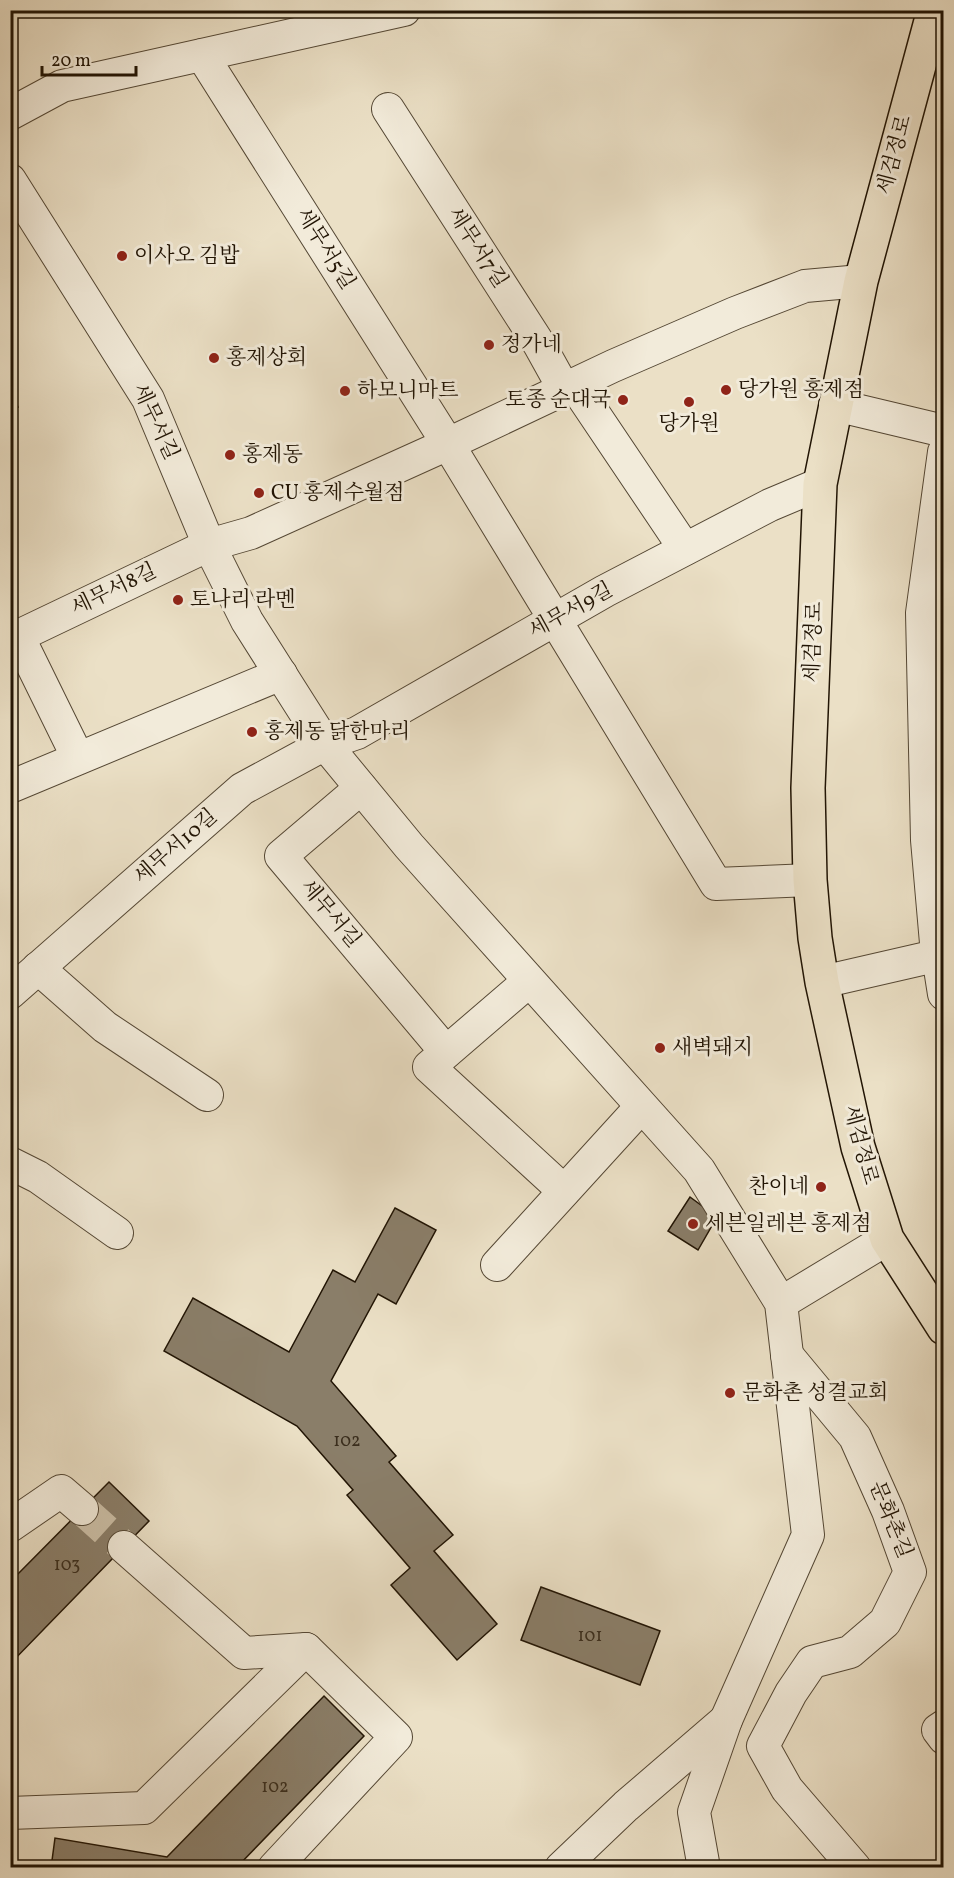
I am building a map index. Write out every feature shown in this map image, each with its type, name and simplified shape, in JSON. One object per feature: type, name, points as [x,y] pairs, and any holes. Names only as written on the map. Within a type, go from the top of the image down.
[{"type":"main road","name":"세검정로","points":[[934,10],[861,281],[820,484],[808,788],[814,938],[858,1147],[887,1239],[944,1328]]},
{"type":"street","points":[[10,114],[62,86],[404,10]]},
{"type":"street","name":"세무서5길","points":[[202,55],[448,444]]},
{"type":"street","name":"세무서7길","points":[[388,109],[539,344],[685,549]]},
{"type":"street","name":"세무서길","points":[[10,180],[147,399],[209,545],[247,621],[325,744],[409,846],[699,1170],[781,1303]]},
{"type":"street","points":[[209,545],[250,533],[448,444],[569,386],[735,313],[805,286],[861,281]]},
{"type":"street","points":[[835,405],[944,431]]},
{"type":"street","points":[[448,444],[716,884],[810,879]]},
{"type":"street","points":[[944,452],[922,613],[933,658],[936,851],[944,994]]},
{"type":"street","name":"세무서9길","points":[[325,744],[357,733],[555,619],[685,549],[770,505],[820,484]]},
{"type":"street","name":"세무서8길","points":[[78,759],[14,638],[209,545]]},
{"type":"street","points":[[10,787],[281,674]]},
{"type":"street","name":"세무서10길","points":[[10,993],[242,789],[325,744]]},
{"type":"street","name":"세무서길","points":[[361,788],[281,856],[446,1052]]},
{"type":"street","points":[[822,982],[941,955]]},
{"type":"street","points":[[39,969],[105,1027],[207,1095]]},
{"type":"street","points":[[528,981],[429,1067],[564,1191]]},
{"type":"street","points":[[497,1265],[641,1107]]},
{"type":"street","points":[[10,1163],[38,1177],[117,1233]]},
{"type":"street","points":[[704,1868],[694,1812],[726,1720],[807,1535],[781,1303],[887,1239]]},
{"type":"street","name":"문화촌길","points":[[787,1356],[855,1437],[888,1511],[910,1572],[885,1622],[850,1652],[812,1662],[791,1693],[763,1746],[787,1789],[855,1868]]},
{"type":"street","points":[[10,1526],[61,1491],[82,1509]]},
{"type":"street","points":[[124,1547],[244,1653],[306,1648],[396,1737],[274,1868]]},
{"type":"street","points":[[10,1813],[144,1808],[306,1648]]},
{"type":"street","points":[[561,1868],[626,1806],[726,1720]]},
{"type":"street","points":[[944,1726],[938,1730],[944,1738]]},
{"type":"building","points":[[10,390],[18,407],[10,410]]},
{"type":"building","name":"세븐일레븐 홍제점","points":[[690,1197],[717,1217],[698,1250],[668,1231]]},
{"type":"building","points":[[395,1208],[436,1230],[396,1304],[378,1294],[331,1381],[396,1456],[389,1462],[453,1535],[434,1551],[497,1624],[457,1660],[391,1585],[410,1568],[347,1495],[353,1490],[297,1426],[164,1351],[193,1298],[289,1352],[333,1270],[355,1282]]},
{"type":"building","points":[[109,1482],[149,1521],[10,1664],[10,1582]]},
{"type":"building","points":[[541,1587],[660,1631],[640,1685],[521,1640]]},
{"type":"building","points":[[324,1696],[364,1736],[236,1868],[51,1868],[55,1838],[167,1857]]},
{"type":"tunnel","points":[[82,1509],[124,1547]]},
{"type":"place","name":"이사오 김밥","points":[[122,256]]},
{"type":"place","name":"정가네","points":[[489,345]]},
{"type":"place","name":"홍제상회","points":[[214,358]]},
{"type":"place","name":"당가원 홍제점","points":[[726,390]]},
{"type":"place","name":"하모니마트","points":[[345,391]]},
{"type":"place","name":"토종 순대국","points":[[623,400]]},
{"type":"place","name":"당가원","points":[[689,402]]},
{"type":"place","name":"홍제동","points":[[230,455]]},
{"type":"place","name":"CU 홍제수월점","points":[[259,493]]},
{"type":"place","name":"토나리 라멘","points":[[178,600]]},
{"type":"place","name":"홍제동 닭한마리","points":[[252,732]]},
{"type":"place","name":"새벽돼지","points":[[660,1048]]},
{"type":"place","name":"찬이네","points":[[821,1187]]},
{"type":"place","name":"세븐일레븐 홍제점","points":[[693,1224]]},
{"type":"place","name":"문화촌 성결교회","points":[[730,1393]]}]
